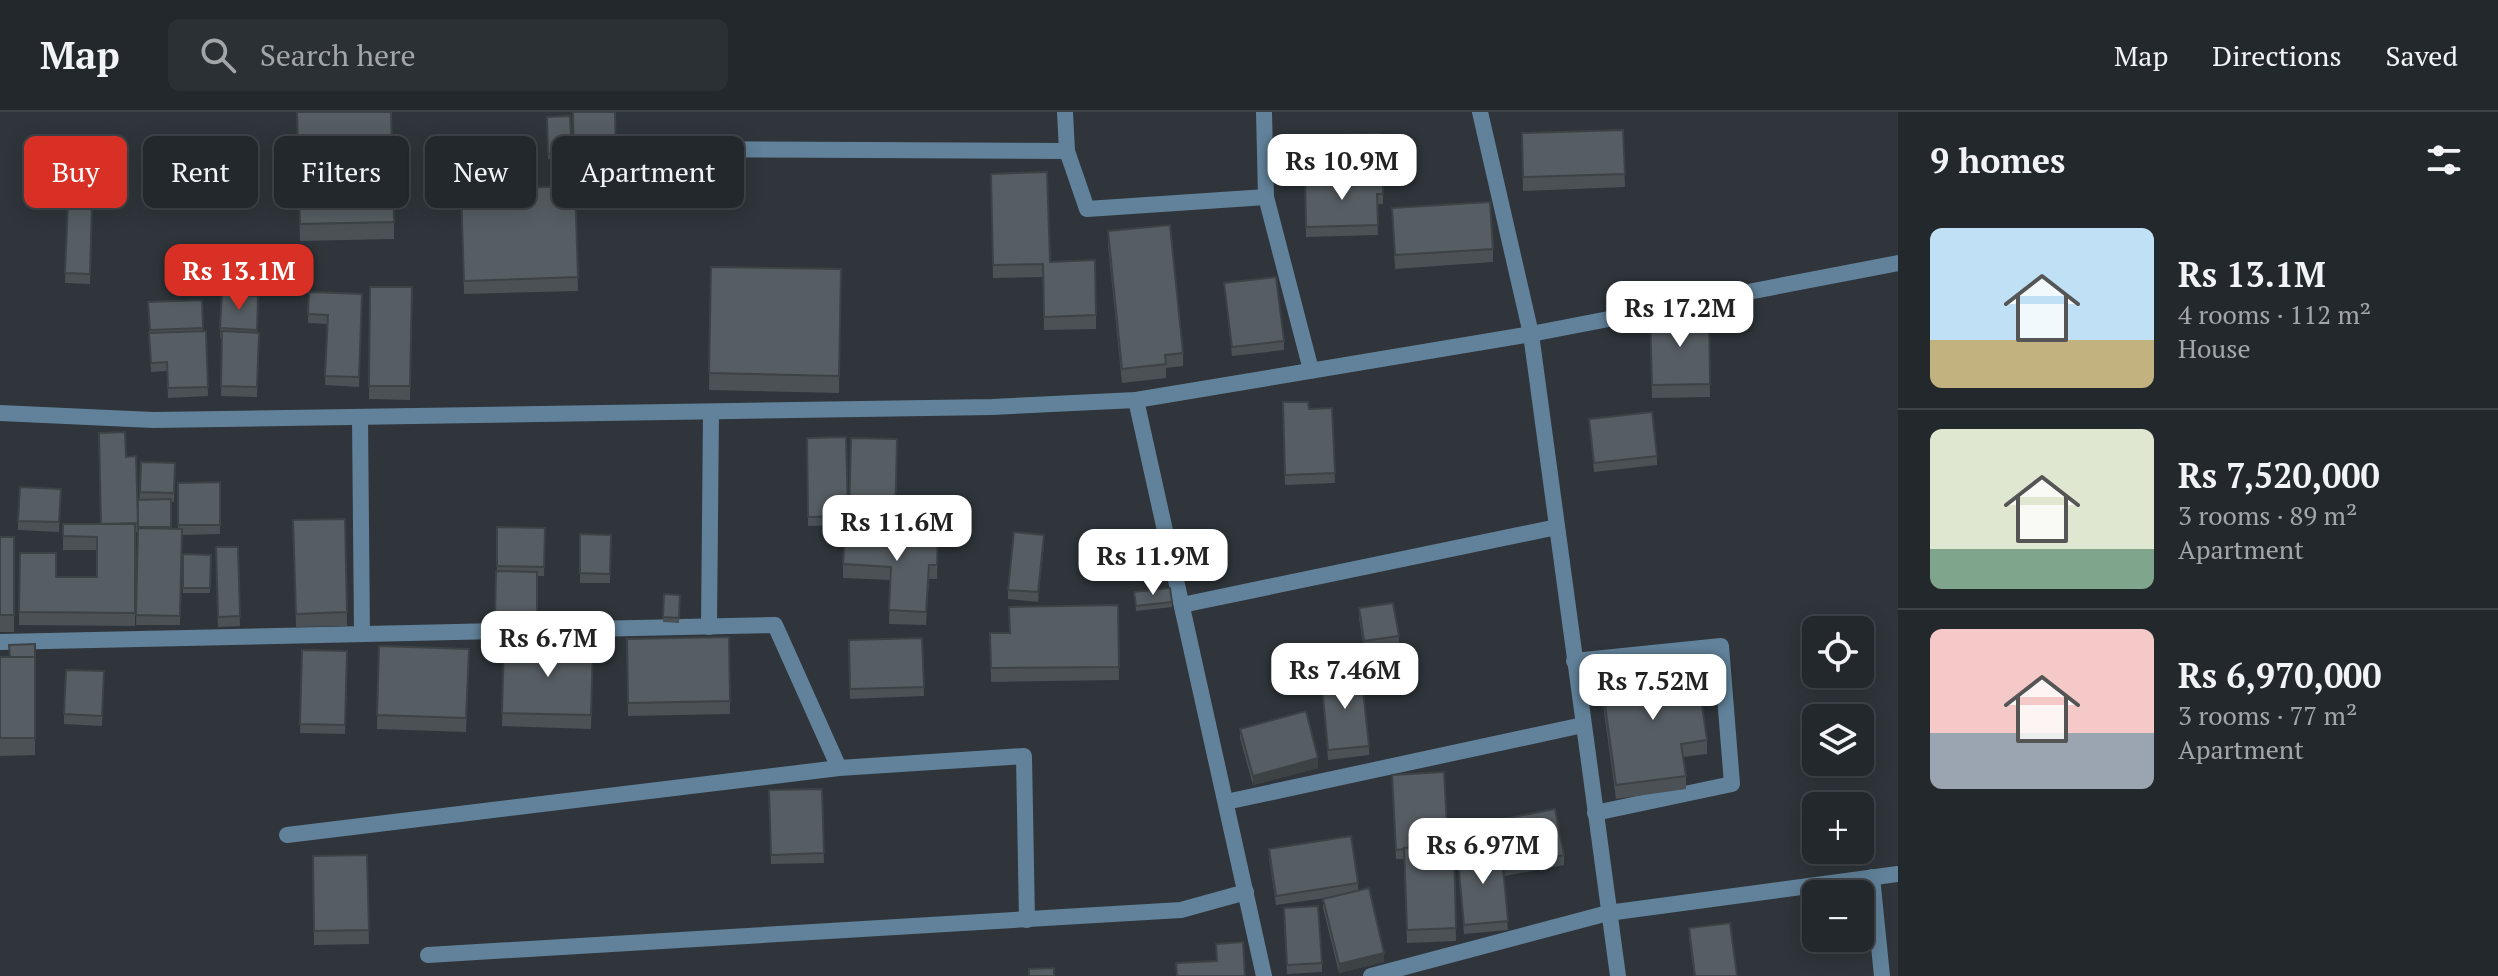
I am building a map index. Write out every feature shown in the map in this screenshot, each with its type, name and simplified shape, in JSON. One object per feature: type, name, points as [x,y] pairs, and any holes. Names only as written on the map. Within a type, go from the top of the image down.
[{"type":"street","points":[[1065,112],[1067,151],[1087,209],[1266,197]]},
{"type":"street","points":[[1264,112],[1266,197],[1311,370]]},
{"type":"street","points":[[1480,112],[1531,334],[1618,976]]},
{"type":"street","points":[[744,150],[1067,151]]},
{"type":"street","points":[[0,413],[153,420],[992,407],[1136,400],[1531,334],[1898,263]]},
{"type":"street","points":[[1136,400],[1264,976]]},
{"type":"street","points":[[709,627],[711,412]]},
{"type":"street","points":[[360,417],[362,634]]},
{"type":"street","points":[[1182,605],[1557,527]]},
{"type":"street","points":[[0,642],[775,625],[839,768]]},
{"type":"street","points":[[1574,661],[1721,646],[1732,784],[1595,813]]},
{"type":"street","points":[[1226,802],[1583,725]]},
{"type":"street","points":[[287,835],[839,768],[1024,756],[1027,920]]},
{"type":"street","points":[[1371,976],[1608,913],[1898,874]]},
{"type":"street","points":[[1872,877],[1882,976]]},
{"type":"street","points":[[428,955],[1181,910],[1246,892]]},
{"type":"building","points":[[297,112],[391,112],[392,136],[298,136]]},
{"type":"building","points":[[573,112],[615,112],[615,136],[573,136]]},
{"type":"building","points":[[570,116],[571,136],[552,136],[552,154],[548,154],[547,117]]},
{"type":"building","points":[[1623,130],[1625,174],[1523,177],[1522,133]]},
{"type":"building","points":[[1378,134],[1379,175],[1298,177],[1297,136]]},
{"type":"building","points":[[1047,172],[1050,262],[1095,260],[1096,315],[1044,317],[1043,264],[993,265],[991,174]]},
{"type":"building","points":[[1383,179],[1383,194],[1377,194],[1378,225],[1306,227],[1305,180]]},
{"type":"building","points":[[536,187],[552,187],[552,208],[576,208],[578,277],[464,281],[462,208],[536,208]]},
{"type":"building","points":[[1490,202],[1493,249],[1395,255],[1392,208]]},
{"type":"building","points":[[68,208],[92,208],[90,274],[65,273]]},
{"type":"building","points":[[300,208],[394,208],[394,222],[300,224]]},
{"type":"building","points":[[1170,225],[1183,353],[1165,355],[1166,364],[1122,369],[1108,231]]},
{"type":"building","points":[[711,267],[841,269],[839,376],[709,373]]},
{"type":"building","points":[[1276,277],[1284,341],[1232,347],[1224,283]]},
{"type":"building","points":[[370,287],[412,287],[410,386],[369,386]]},
{"type":"building","points":[[309,292],[362,294],[359,377],[325,376],[328,315],[308,314]]},
{"type":"building","points":[[222,294],[258,296],[257,330],[220,328]]},
{"type":"building","points":[[202,300],[203,328],[150,330],[148,302]]},
{"type":"building","points":[[1709,313],[1710,384],[1652,385],[1650,314]]},
{"type":"building","points":[[206,331],[208,387],[168,388],[167,362],[151,363],[149,333]]},
{"type":"building","points":[[222,331],[259,333],[257,387],[221,386]]},
{"type":"building","points":[[1283,402],[1308,402],[1309,409],[1332,408],[1335,473],[1285,475]]},
{"type":"building","points":[[1652,412],[1657,456],[1594,463],[1589,419]]},
{"type":"building","points":[[125,432],[126,457],[136,456],[138,523],[101,524],[99,433]]},
{"type":"building","points":[[846,437],[848,516],[808,517],[807,438]]},
{"type":"building","points":[[851,438],[897,439],[895,524],[849,523]]},
{"type":"building","points":[[141,462],[175,463],[174,493],[140,492]]},
{"type":"building","points":[[220,482],[220,525],[178,525],[178,483]]},
{"type":"building","points":[[20,487],[61,489],[59,522],[18,521]]},
{"type":"building","points":[[171,499],[171,527],[138,527],[138,500]]},
{"type":"building","points":[[345,519],[347,612],[296,614],[293,520]]},
{"type":"building","points":[[63,524],[135,524],[135,613],[19,612],[20,553],[56,553],[56,577],[97,577],[97,537],[63,536]]},
{"type":"building","points":[[497,527],[545,528],[544,567],[497,566]]},
{"type":"building","points":[[138,528],[182,529],[180,616],[136,615]]},
{"type":"building","points":[[845,531],[938,535],[937,565],[929,565],[926,612],[889,610],[891,567],[843,564]]},
{"type":"building","points":[[1014,532],[1044,535],[1038,592],[1008,590]]},
{"type":"building","points":[[580,534],[611,535],[610,574],[580,573]]},
{"type":"building","points":[[0,537],[14,537],[14,615],[0,615]]},
{"type":"building","points":[[216,547],[238,547],[240,616],[218,617]]},
{"type":"building","points":[[183,554],[211,555],[210,588],[183,588]]},
{"type":"building","points":[[496,571],[537,572],[537,619],[495,618]]},
{"type":"building","points":[[1170,588],[1172,602],[1136,606],[1134,592]]},
{"type":"building","points":[[664,594],[680,595],[679,618],[663,617]]},
{"type":"building","points":[[1393,603],[1399,636],[1364,641],[1359,608]]},
{"type":"building","points":[[1118,605],[1119,667],[991,668],[990,633],[1010,633],[1009,607]]},
{"type":"building","points":[[729,637],[730,701],[628,703],[627,639]]},
{"type":"building","points":[[922,638],[924,687],[850,689],[849,640]]},
{"type":"building","points":[[504,643],[593,645],[591,715],[502,713]]},
{"type":"building","points":[[35,644],[35,657],[10,657],[9,645]]},
{"type":"building","points":[[379,646],[469,649],[466,718],[377,715]]},
{"type":"building","points":[[302,650],[347,651],[345,725],[300,724]]},
{"type":"building","points":[[0,657],[35,657],[35,738],[0,738]]},
{"type":"building","points":[[1696,664],[1707,740],[1681,744],[1686,776],[1616,785],[1601,676]]},
{"type":"building","points":[[66,670],[104,671],[102,716],[64,714]]},
{"type":"building","points":[[1361,672],[1369,746],[1328,750],[1321,676]]},
{"type":"building","points":[[1306,711],[1318,758],[1253,776],[1240,729]]},
{"type":"building","points":[[1444,772],[1448,846],[1396,850],[1392,775]]},
{"type":"building","points":[[822,789],[824,853],[771,855],[769,790]]},
{"type":"building","points":[[1555,809],[1564,855],[1505,866],[1497,820]]},
{"type":"building","points":[[1351,836],[1358,883],[1276,896],[1269,849]]},
{"type":"building","points":[[1454,846],[1456,928],[1407,930],[1404,848]]},
{"type":"building","points":[[1501,846],[1508,921],[1464,925],[1457,851]]},
{"type":"building","points":[[367,855],[369,930],[314,931],[313,856]]},
{"type":"building","points":[[1369,888],[1384,953],[1339,964],[1323,899]]},
{"type":"building","points":[[1318,906],[1322,963],[1287,965],[1284,908]]},
{"type":"building","points":[[1730,923],[1737,976],[1695,976],[1689,928]]},
{"type":"building","points":[[1243,942],[1245,976],[1177,976],[1176,963],[1217,961],[1216,944]]},
{"type":"building","points":[[1054,968],[1054,976],[1029,976],[1029,969]]}]
